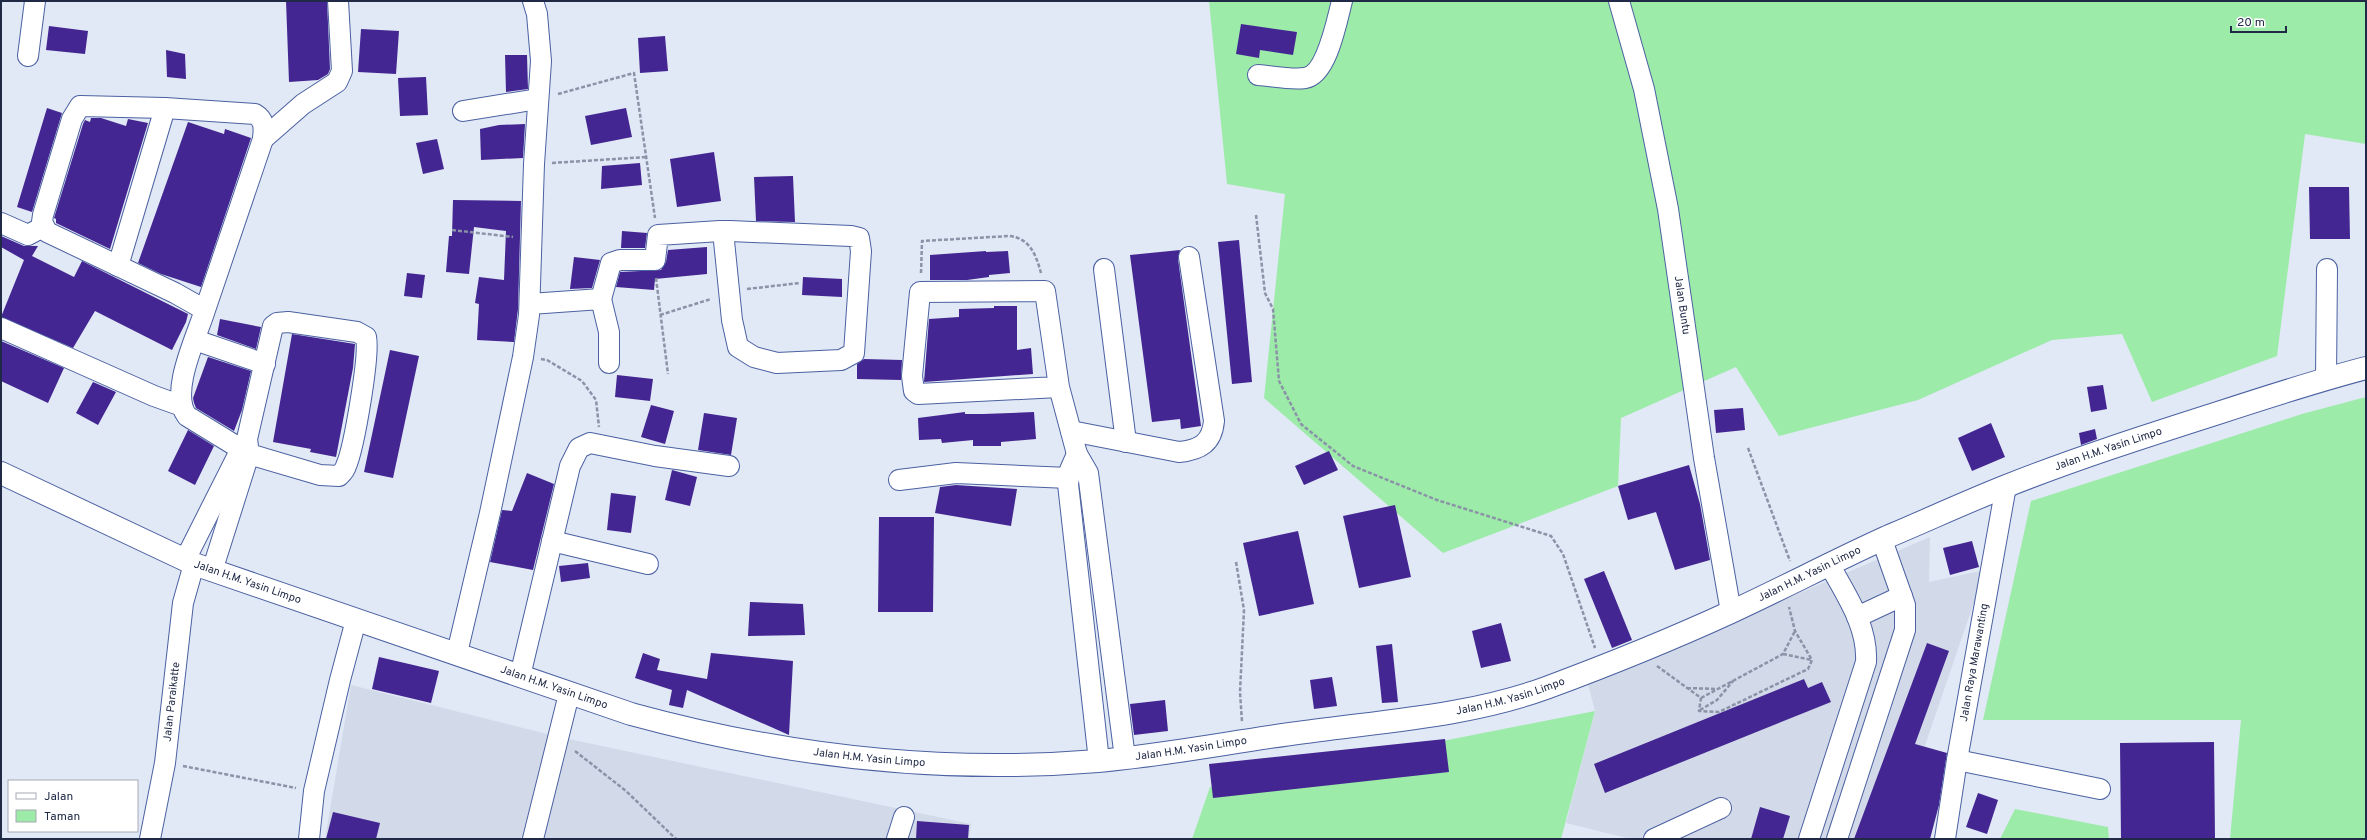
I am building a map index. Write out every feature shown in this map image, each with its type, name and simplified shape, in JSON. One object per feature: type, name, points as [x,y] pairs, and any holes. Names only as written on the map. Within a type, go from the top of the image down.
[{"type":"main road","name":"Jalan H.M. Yasin Limpo","points":[[1,473],[197,565],[457,653],[569,694],[696,732],[756,744],[841,757],[911,764],[978,766],[1099,761],[1485,706],[1546,688],[1638,652],[1731,612],[1829,564],[2006,486],[2178,426],[2326,378],[2366,368]]},
{"type":"street","points":[[28,56],[35,1]]},
{"type":"street","points":[[263,139],[303,104],[329,89],[340,78],[342,71],[338,1]]},
{"type":"street","points":[[457,653],[490,513],[523,357],[530,304],[534,164],[540,35],[534,1]]},
{"type":"street","points":[[1258,75],[1305,78],[1316,73],[1323,64],[1342,1]]},
{"type":"street","name":"Jalan Buntu","points":[[1619,1],[1644,89],[1668,209],[1704,458],[1731,612]]},
{"type":"street","points":[[463,110],[538,99]]},
{"type":"street","points":[[197,565],[246,448],[270,332],[277,323],[288,322],[357,332],[366,337],[363,383],[351,452],[342,474],[331,477],[320,475],[246,448],[186,416],[182,406],[181,388],[195,340],[263,139],[264,123],[255,114],[165,108],[80,106],[72,119],[43,215],[43,227],[47,232],[205,310]]},
{"type":"street","points":[[118,266],[165,108]]},
{"type":"street","points":[[1,224],[28,235],[43,227]]},
{"type":"street","points":[[609,363],[609,332],[601,299],[611,263],[620,260],[655,260],[658,235],[723,231],[842,235],[859,238],[862,251],[854,353],[852,356],[841,360],[777,363],[754,357],[738,347],[732,320],[723,231]]},
{"type":"street","points":[[1071,431],[1179,452],[1201,447],[1209,441],[1213,430],[1214,421],[1189,257]]},
{"type":"street","points":[[1104,269],[1126,442]]},
{"type":"street","points":[[2326,378],[2327,269]]},
{"type":"street","points":[[1059,388],[918,394],[914,391],[912,376],[920,292],[1045,291],[1059,388],[1077,454],[1088,473],[1125,758]]},
{"type":"street","points":[[530,304],[601,299]]},
{"type":"street","points":[[1,328],[154,396],[182,406]]},
{"type":"street","points":[[195,340],[264,364]]},
{"type":"street","points":[[520,676],[574,455],[587,443],[655,456],[729,466]]},
{"type":"street","points":[[197,565],[246,448]]},
{"type":"street","points":[[1077,454],[1070,470],[1069,478],[1078,578],[1099,761]]},
{"type":"street","points":[[899,480],[956,473],[1069,478]]},
{"type":"street","name":"Jalan Raya Marawanting","points":[[1945,839],[1957,760],[2006,486]]},
{"type":"street","points":[[1837,839],[1905,630],[1906,618],[1902,596],[1882,540]]},
{"type":"street","points":[[552,541],[648,564]]},
{"type":"street","points":[[1809,839],[1866,662],[1865,634],[1829,564]]},
{"type":"street","name":"Jalan Paraikatte","points":[[150,839],[165,763],[177,644],[185,597],[197,565]]},
{"type":"street","points":[[1857,617],[1902,596]]},
{"type":"street","points":[[308,839],[314,791],[340,680],[356,620]]},
{"type":"street","points":[[533,839],[569,694]]},
{"type":"street","points":[[1957,760],[2100,789]]},
{"type":"street","points":[[1654,839],[1721,808]]},
{"type":"street","points":[[897,839],[904,817]]},
{"type":"path","points":[[538,99],[634,73],[658,235]]},
{"type":"path","points":[[534,164],[647,157]]},
{"type":"path","points":[[1256,215],[1265,293],[1273,309],[1279,381],[1301,424],[1353,466],[1437,500],[1551,536],[1563,554],[1601,666]]},
{"type":"path","points":[[452,230],[532,239]]},
{"type":"path","points":[[920,292],[922,241],[1009,236],[1021,239],[1036,255],[1045,291]]},
{"type":"path","points":[[655,260],[668,374]]},
{"type":"path","points":[[523,357],[548,360],[582,381],[596,400],[601,445]]},
{"type":"path","points":[[1748,448],[1790,583],[1795,631],[1812,660]]},
{"type":"path","points":[[1236,562],[1244,610],[1240,692],[1242,741]]},
{"type":"path","points":[[1701,698],[1783,654],[1795,631]]},
{"type":"path","points":[[1638,652],[1701,698]]},
{"type":"path","points":[[1783,654],[1812,660]]},
{"type":"path","points":[[1699,711],[1719,712],[1808,669],[1812,660]]},
{"type":"path","points":[[1699,711],[1717,700],[1735,680]]},
{"type":"path","points":[[1687,688],[1717,689]]},
{"type":"path","points":[[1699,711],[1701,698]]},
{"type":"path","points":[[558,739],[626,791],[676,839]]},
{"type":"path","points":[[165,763],[314,791]]},
{"type":"shaded area","points":[[1930,537],[1929,582],[1985,570],[1893,839],[1631,839],[1566,823],[1595,711],[1588,684]]},
{"type":"shaded area","points":[[351,685],[559,737],[971,824],[969,839],[325,839]]},
{"type":"green space","points":[[1209,1],[2366,1],[2366,144],[2305,134],[2277,356],[2152,402],[2122,334],[2052,340],[1918,400],[1779,436],[1736,367],[1621,418],[1618,486],[1443,553],[1264,398],[1285,194],[1227,184]]},
{"type":"green space","points":[[2366,397],[2366,839],[2230,839],[2241,720],[1983,720],[2031,501],[2302,414]]},
{"type":"green space","points":[[1595,711],[1561,839],[1192,839],[1210,787]]},
{"type":"green space","points":[[2015,809],[2108,827],[2109,839],[2000,839]]},
{"type":"building","points":[[286,1],[327,1],[330,69],[328,74],[318,80],[289,82]]},
{"type":"building","points":[[1241,24],[1297,32],[1293,55],[1260,50],[1259,58],[1236,54]]},
{"type":"building","points":[[49,26],[88,31],[85,54],[46,50]]},
{"type":"building","points":[[361,29],[399,31],[396,74],[358,72]]},
{"type":"building","points":[[665,36],[668,71],[640,73],[638,38]]},
{"type":"building","points":[[166,50],[185,54],[186,79],[167,77]]},
{"type":"building","points":[[505,55],[527,55],[528,89],[506,92]]},
{"type":"building","points":[[426,77],[428,115],[400,116],[398,78]]},
{"type":"building","points":[[47,108],[62,113],[32,212],[17,207]]},
{"type":"building","points":[[626,108],[632,137],[591,145],[585,116]]},
{"type":"building","points":[[91,118],[101,118],[126,126],[128,119],[148,123],[110,249],[56,223],[56,219],[54,218],[83,124],[85,120],[90,122]]},
{"type":"building","points":[[188,122],[224,134],[225,129],[251,138],[201,287],[161,274],[138,263]]},
{"type":"building","points":[[525,124],[523,158],[481,160],[480,129],[499,125]]},
{"type":"building","points":[[437,139],[444,169],[423,174],[416,143]]},
{"type":"building","points":[[714,152],[721,201],[677,207],[670,159]]},
{"type":"building","points":[[640,163],[642,185],[601,189],[602,166]]},
{"type":"building","points":[[793,176],[795,222],[756,221],[754,177]]},
{"type":"building","points":[[2309,187],[2349,187],[2350,239],[2310,239]]},
{"type":"building","points":[[453,200],[521,201],[518,309],[514,342],[477,340],[479,304],[475,303],[479,277],[504,280],[506,231],[474,227],[469,274],[446,272],[449,236],[452,236]]},
{"type":"building","points":[[622,231],[647,233],[645,248],[621,248]]},
{"type":"building","points":[[1,236],[24,246],[38,246],[32,256],[74,277],[82,261],[188,314],[186,322],[172,350],[95,311],[73,348],[1,317],[24,260],[1,247]]},
{"type":"building","points":[[1239,240],[1252,382],[1232,384],[1218,242]]},
{"type":"building","points":[[707,247],[707,274],[655,279],[654,290],[616,287],[620,272],[661,270],[666,262],[668,250]]},
{"type":"building","points":[[1180,250],[1178,259],[1201,426],[1181,429],[1180,419],[1152,422],[1130,255]]},
{"type":"building","points":[[1008,251],[1010,273],[989,275],[989,277],[967,280],[930,280],[930,255]]},
{"type":"building","points":[[574,257],[600,260],[592,288],[570,289]]},
{"type":"building","points":[[407,273],[425,275],[422,298],[404,296]]},
{"type":"building","points":[[803,277],[842,279],[842,297],[802,295]]},
{"type":"building","points":[[994,306],[1017,306],[1017,350],[1031,348],[1033,374],[924,382],[929,319],[959,317],[959,309],[994,308]]},
{"type":"building","points":[[220,319],[261,327],[256,349],[217,335]]},
{"type":"building","points":[[292,334],[355,344],[353,368],[336,457],[310,452],[311,449],[273,442]]},
{"type":"building","points":[[1,341],[64,368],[48,403],[1,381]]},
{"type":"building","points":[[390,350],[419,356],[393,478],[364,472]]},
{"type":"building","points":[[208,357],[251,371],[242,410],[234,431],[196,408],[194,403],[193,398]]},
{"type":"building","points":[[864,359],[902,360],[901,380],[857,379],[857,364]]},
{"type":"building","points":[[617,375],[653,379],[650,401],[615,397]]},
{"type":"building","points":[[93,382],[116,392],[98,425],[76,413]]},
{"type":"building","points":[[2103,385],[2107,409],[2091,412],[2087,387]]},
{"type":"building","points":[[651,405],[674,411],[665,444],[641,437]]},
{"type":"building","points":[[1743,408],[1745,430],[1716,433],[1714,410]]},
{"type":"building","points":[[965,412],[965,414],[983,414],[1034,412],[1036,439],[1001,442],[1001,446],[973,446],[973,440],[942,443],[941,439],[919,440],[918,418]]},
{"type":"building","points":[[704,413],[737,418],[731,455],[698,450]]},
{"type":"building","points":[[1991,423],[2005,457],[1972,471],[1958,438]]},
{"type":"building","points":[[2095,429],[2097,439],[2081,445],[2079,433]]},
{"type":"building","points":[[188,430],[214,446],[195,485],[168,471]]},
{"type":"building","points":[[1329,451],[1338,470],[1304,485],[1295,466]]},
{"type":"building","points":[[1689,465],[1700,504],[1710,560],[1675,570],[1656,512],[1628,520],[1618,486]]},
{"type":"building","points":[[672,470],[697,477],[690,506],[665,500]]},
{"type":"building","points":[[527,473],[554,484],[533,570],[490,562],[502,510],[512,511]]},
{"type":"building","points":[[956,485],[1017,489],[1011,526],[935,513],[940,487]]},
{"type":"building","points":[[611,493],[636,496],[631,533],[607,530]]},
{"type":"building","points":[[1395,505],[1411,577],[1359,588],[1343,516]]},
{"type":"building","points":[[879,517],[934,517],[933,612],[878,612]]},
{"type":"building","points":[[1298,531],[1314,604],[1259,616],[1243,543]]},
{"type":"building","points":[[1972,541],[1979,567],[1950,575],[1943,548]]},
{"type":"building","points":[[588,563],[590,578],[561,582],[559,566]]},
{"type":"building","points":[[1604,571],[1632,640],[1612,648],[1584,579]]},
{"type":"building","points":[[750,602],[803,604],[805,635],[748,636]]},
{"type":"building","points":[[1501,623],[1511,661],[1481,668],[1472,631]]},
{"type":"building","points":[[1927,643],[1949,651],[1915,744],[1947,753],[1939,805],[1930,839],[1854,839]]},
{"type":"building","points":[[1392,644],[1398,702],[1382,703],[1376,646]]},
{"type":"building","points":[[643,653],[660,659],[657,670],[707,679],[711,653],[793,661],[789,735],[687,690],[683,708],[669,705],[672,690],[635,678]]},
{"type":"building","points":[[379,657],[439,671],[431,703],[372,689]]},
{"type":"building","points":[[1332,677],[1337,706],[1314,709],[1310,680]]},
{"type":"building","points":[[1804,679],[1808,688],[1822,682],[1831,702],[1605,793],[1594,764]]},
{"type":"building","points":[[1165,700],[1168,731],[1134,735],[1130,704]]},
{"type":"building","points":[[1445,739],[1449,772],[1213,798],[1209,764]]},
{"type":"building","points":[[2214,742],[2215,839],[2121,839],[2120,743]]},
{"type":"building","points":[[1978,793],[1998,800],[1987,834],[1966,827]]},
{"type":"building","points":[[1760,807],[1790,816],[1783,839],[1751,839]]},
{"type":"building","points":[[333,812],[380,823],[376,839],[326,839]]},
{"type":"building","points":[[917,821],[969,825],[968,839],[916,839]]}]
